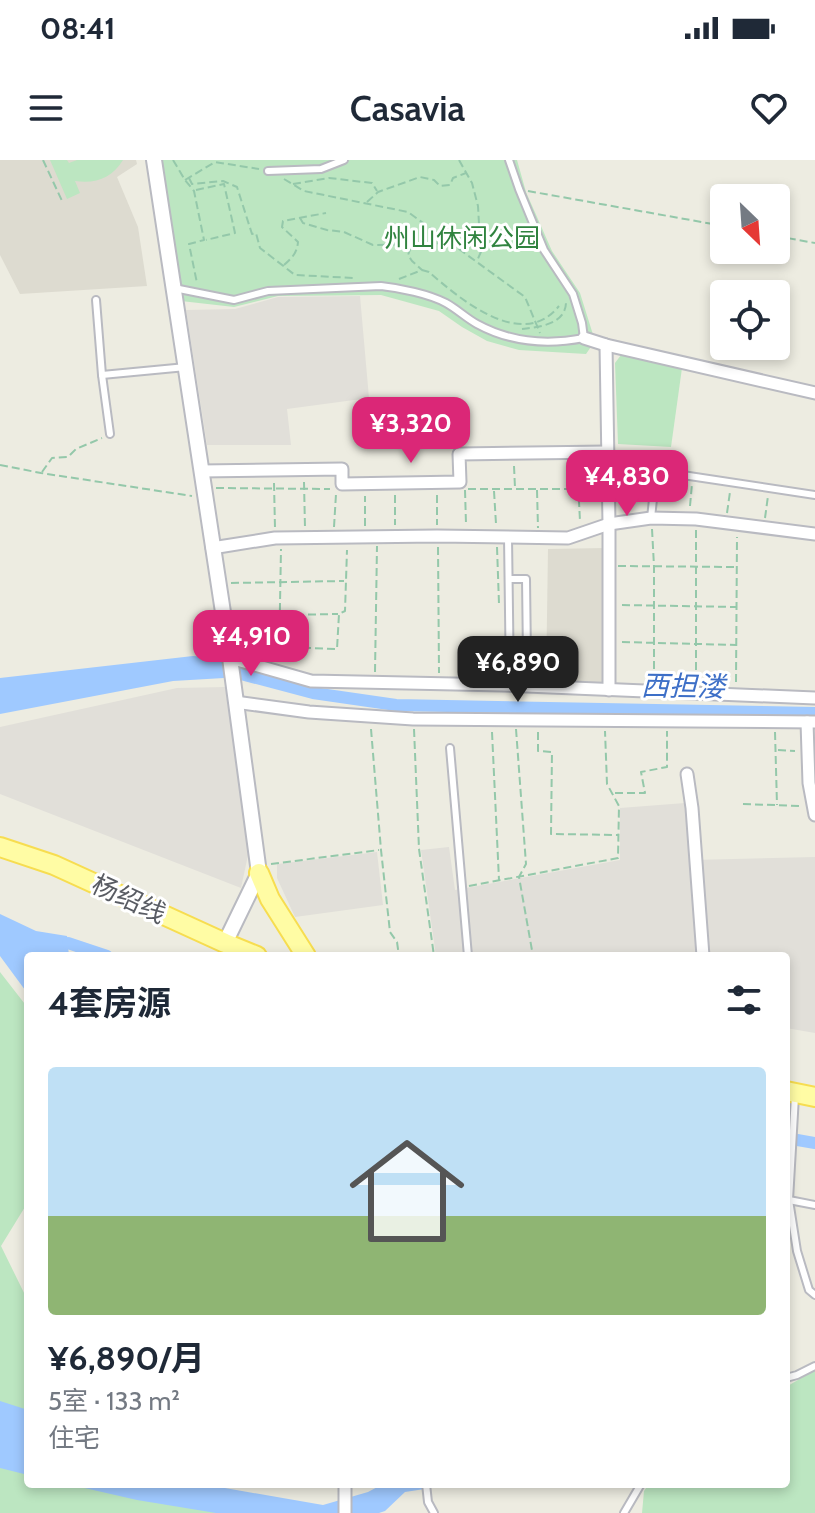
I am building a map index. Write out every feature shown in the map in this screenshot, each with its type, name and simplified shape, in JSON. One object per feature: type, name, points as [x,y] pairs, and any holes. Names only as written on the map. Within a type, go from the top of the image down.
[{"type":"main road","name":"杨绍线","points":[[0,847],[54,865],[242,951]]},
{"type":"main road","points":[[258,869],[270,899],[303,952]]},
{"type":"main road","points":[[791,1092],[815,1097]]},
{"type":"street","points":[[154,160],[230,658],[258,869],[242,951]]},
{"type":"street","points":[[584,338],[815,393]]},
{"type":"street","points":[[606,345],[609,690]]},
{"type":"street","points":[[201,471],[342,469],[342,484],[460,482],[459,454],[608,452]]},
{"type":"street","points":[[212,548],[278,538],[568,538],[609,524],[651,518],[692,519],[815,534]]},
{"type":"street","points":[[230,658],[311,681],[815,698]]},
{"type":"street","points":[[235,702],[309,712],[413,719],[811,722],[809,783],[814,811]]},
{"type":"street","points":[[687,774],[703,952]]},
{"type":"street","points":[[345,1513],[346,1488]]},
{"type":"lane","points":[[268,171],[321,169],[344,160]]},
{"type":"lane","points":[[174,288],[234,300],[268,291],[398,288],[445,302],[477,324],[515,340],[555,343],[584,338],[573,294],[544,250],[509,160]]},
{"type":"lane","points":[[96,300],[110,434]]},
{"type":"lane","points":[[102,375],[186,367]]},
{"type":"lane","points":[[651,518],[656,471],[815,495]]},
{"type":"lane","points":[[502,537],[509,579],[510,686]]},
{"type":"lane","points":[[509,579],[526,579],[527,657],[510,658]]},
{"type":"lane","points":[[450,748],[468,952]]},
{"type":"lane","points":[[790,1156],[794,1135],[791,1092]]},
{"type":"lane","points":[[790,1200],[815,1205]]},
{"type":"lane","points":[[790,1206],[797,1251],[809,1290],[815,1295]]},
{"type":"lane","points":[[790,1253],[797,1251]]},
{"type":"lane","points":[[790,1377],[815,1366]]},
{"type":"lane","points":[[426,1488],[428,1502],[434,1513]]},
{"type":"lane","points":[[624,1513],[639,1488]]},
{"type":"path","points":[[43,160],[63,203]]},
{"type":"path","points":[[173,160],[194,191],[204,240]]},
{"type":"path","points":[[459,160],[472,183],[478,206],[483,247],[477,261]]},
{"type":"path","points":[[187,179],[215,161],[268,171],[304,191],[408,212],[525,297],[544,342]]},
{"type":"path","points":[[365,203],[378,192],[420,177],[434,180],[440,186],[450,185],[453,178],[466,173]]},
{"type":"path","points":[[293,184],[329,178],[372,183],[378,192]]},
{"type":"path","points":[[187,179],[192,184],[223,181],[237,187],[252,234],[256,233],[260,248],[295,275],[357,278]]},
{"type":"path","points":[[199,183],[200,189]]},
{"type":"path","points":[[194,191],[224,184],[235,233],[189,244],[199,292]]},
{"type":"path","points":[[519,189],[710,223]]},
{"type":"path","points":[[284,266],[294,257],[298,242],[282,227],[283,221],[326,213]]},
{"type":"path","points":[[300,218],[303,223],[344,232],[373,245],[437,244],[445,238]]},
{"type":"path","points":[[790,239],[815,243]]},
{"type":"path","points":[[411,246],[408,255],[422,270],[493,317],[515,323],[535,322],[551,316],[559,306]]},
{"type":"path","points":[[399,279],[422,270]]},
{"type":"path","points":[[520,330],[558,320],[566,310],[566,304]]},
{"type":"path","points":[[41,473],[52,458],[68,457],[76,449],[110,434]]},
{"type":"path","points":[[576,452],[581,534]]},
{"type":"path","points":[[513,453],[515,489]]},
{"type":"path","points":[[0,465],[205,497]]},
{"type":"path","points":[[302,469],[305,538]]},
{"type":"path","points":[[275,470],[280,581],[278,672]]},
{"type":"path","points":[[693,477],[696,693]]},
{"type":"path","points":[[437,482],[439,684]]},
{"type":"path","points":[[732,482],[731,523],[737,567],[736,695]]},
{"type":"path","points":[[365,483],[371,537],[375,682]]},
{"type":"path","points":[[394,483],[395,538]]},
{"type":"path","points":[[763,527],[770,488]]},
{"type":"path","points":[[223,616],[339,614],[345,611],[346,581],[336,489]]},
{"type":"path","points":[[465,489],[466,537]]},
{"type":"path","points":[[494,489],[502,537]]},
{"type":"path","points":[[537,489],[539,536]]},
{"type":"path","points":[[651,518],[654,692]]},
{"type":"path","points":[[609,565],[737,567]]},
{"type":"path","points":[[218,583],[346,581]]},
{"type":"path","points":[[609,605],[736,607]]},
{"type":"path","points":[[279,647],[337,649],[339,614]]},
{"type":"path","points":[[609,642],[736,645]]},
{"type":"path","points":[[370,716],[390,932],[397,942],[398,952]]},
{"type":"path","points":[[413,719],[419,849],[433,952]]},
{"type":"path","points":[[491,719],[499,880]]},
{"type":"path","points":[[538,719],[538,751],[552,752],[551,834],[618,835]]},
{"type":"path","points":[[515,720],[526,864],[519,877],[532,952]]},
{"type":"path","points":[[462,887],[618,858],[619,806],[607,784],[604,720]]},
{"type":"path","points":[[612,793],[645,793],[641,772],[667,767],[667,721]]},
{"type":"path","points":[[775,723],[777,805]]},
{"type":"path","points":[[776,750],[808,752]]},
{"type":"path","points":[[743,804],[814,811]]},
{"type":"path","points":[[258,869],[381,850]]},
{"type":"shaded area","points":[[0,160],[136,160],[137,164],[117,177],[138,227],[147,286],[20,294],[0,255]]},
{"type":"shaded area","points":[[360,296],[369,398],[287,409],[291,445],[207,445],[186,310],[235,309],[278,297]]},
{"type":"shaded area","points":[[605,548],[606,684],[546,683],[548,549]]},
{"type":"shaded area","points":[[225,687],[250,846],[241,888],[0,794],[0,727],[177,688]]},
{"type":"shaded area","points":[[685,803],[692,860],[815,857],[815,1033],[790,1029],[790,952],[435,952],[421,850],[449,847],[455,890],[620,860],[620,808]]},
{"type":"shaded area","points":[[377,852],[383,905],[295,917],[277,878],[277,864]]},
{"type":"green space","points":[[50,160],[67,160],[69,163],[77,160],[123,160],[103,178],[90,182],[75,181],[80,193],[67,199]]},
{"type":"green space","name":"州山休闲公园","points":[[161,160],[517,160],[526,192],[552,251],[580,293],[595,341],[586,354],[519,350],[487,341],[439,311],[381,295],[278,296],[234,307],[181,301]]},
{"type":"green space","points":[[621,355],[682,368],[671,447],[618,444],[615,363]]},
{"type":"green space","points":[[0,972],[24,1003],[24,1209],[1,1246],[24,1293],[24,1488],[216,1488],[335,1513],[0,1513]]},
{"type":"green space","points":[[815,1370],[815,1513],[642,1513],[646,1488],[790,1488],[790,1385]]},
{"type":"water","points":[[193,656],[224,658],[224,678],[173,681],[0,714],[0,678]]},
{"type":"water","points":[[0,914],[36,931],[67,936],[69,952],[24,952],[24,989],[0,956]]},
{"type":"water","points":[[0,1401],[24,1409],[24,1474],[0,1468]]},
{"type":"water","points":[[84,1488],[225,1488],[323,1505],[376,1488],[431,1488],[405,1492],[379,1513],[216,1513]]},
{"type":"waterway","name":"西担溇","points":[[226,670],[313,693],[396,705],[815,713]]},
{"type":"waterway","points":[[68,943],[95,952]]},
{"type":"waterway","points":[[790,1139],[815,1143]]}]
